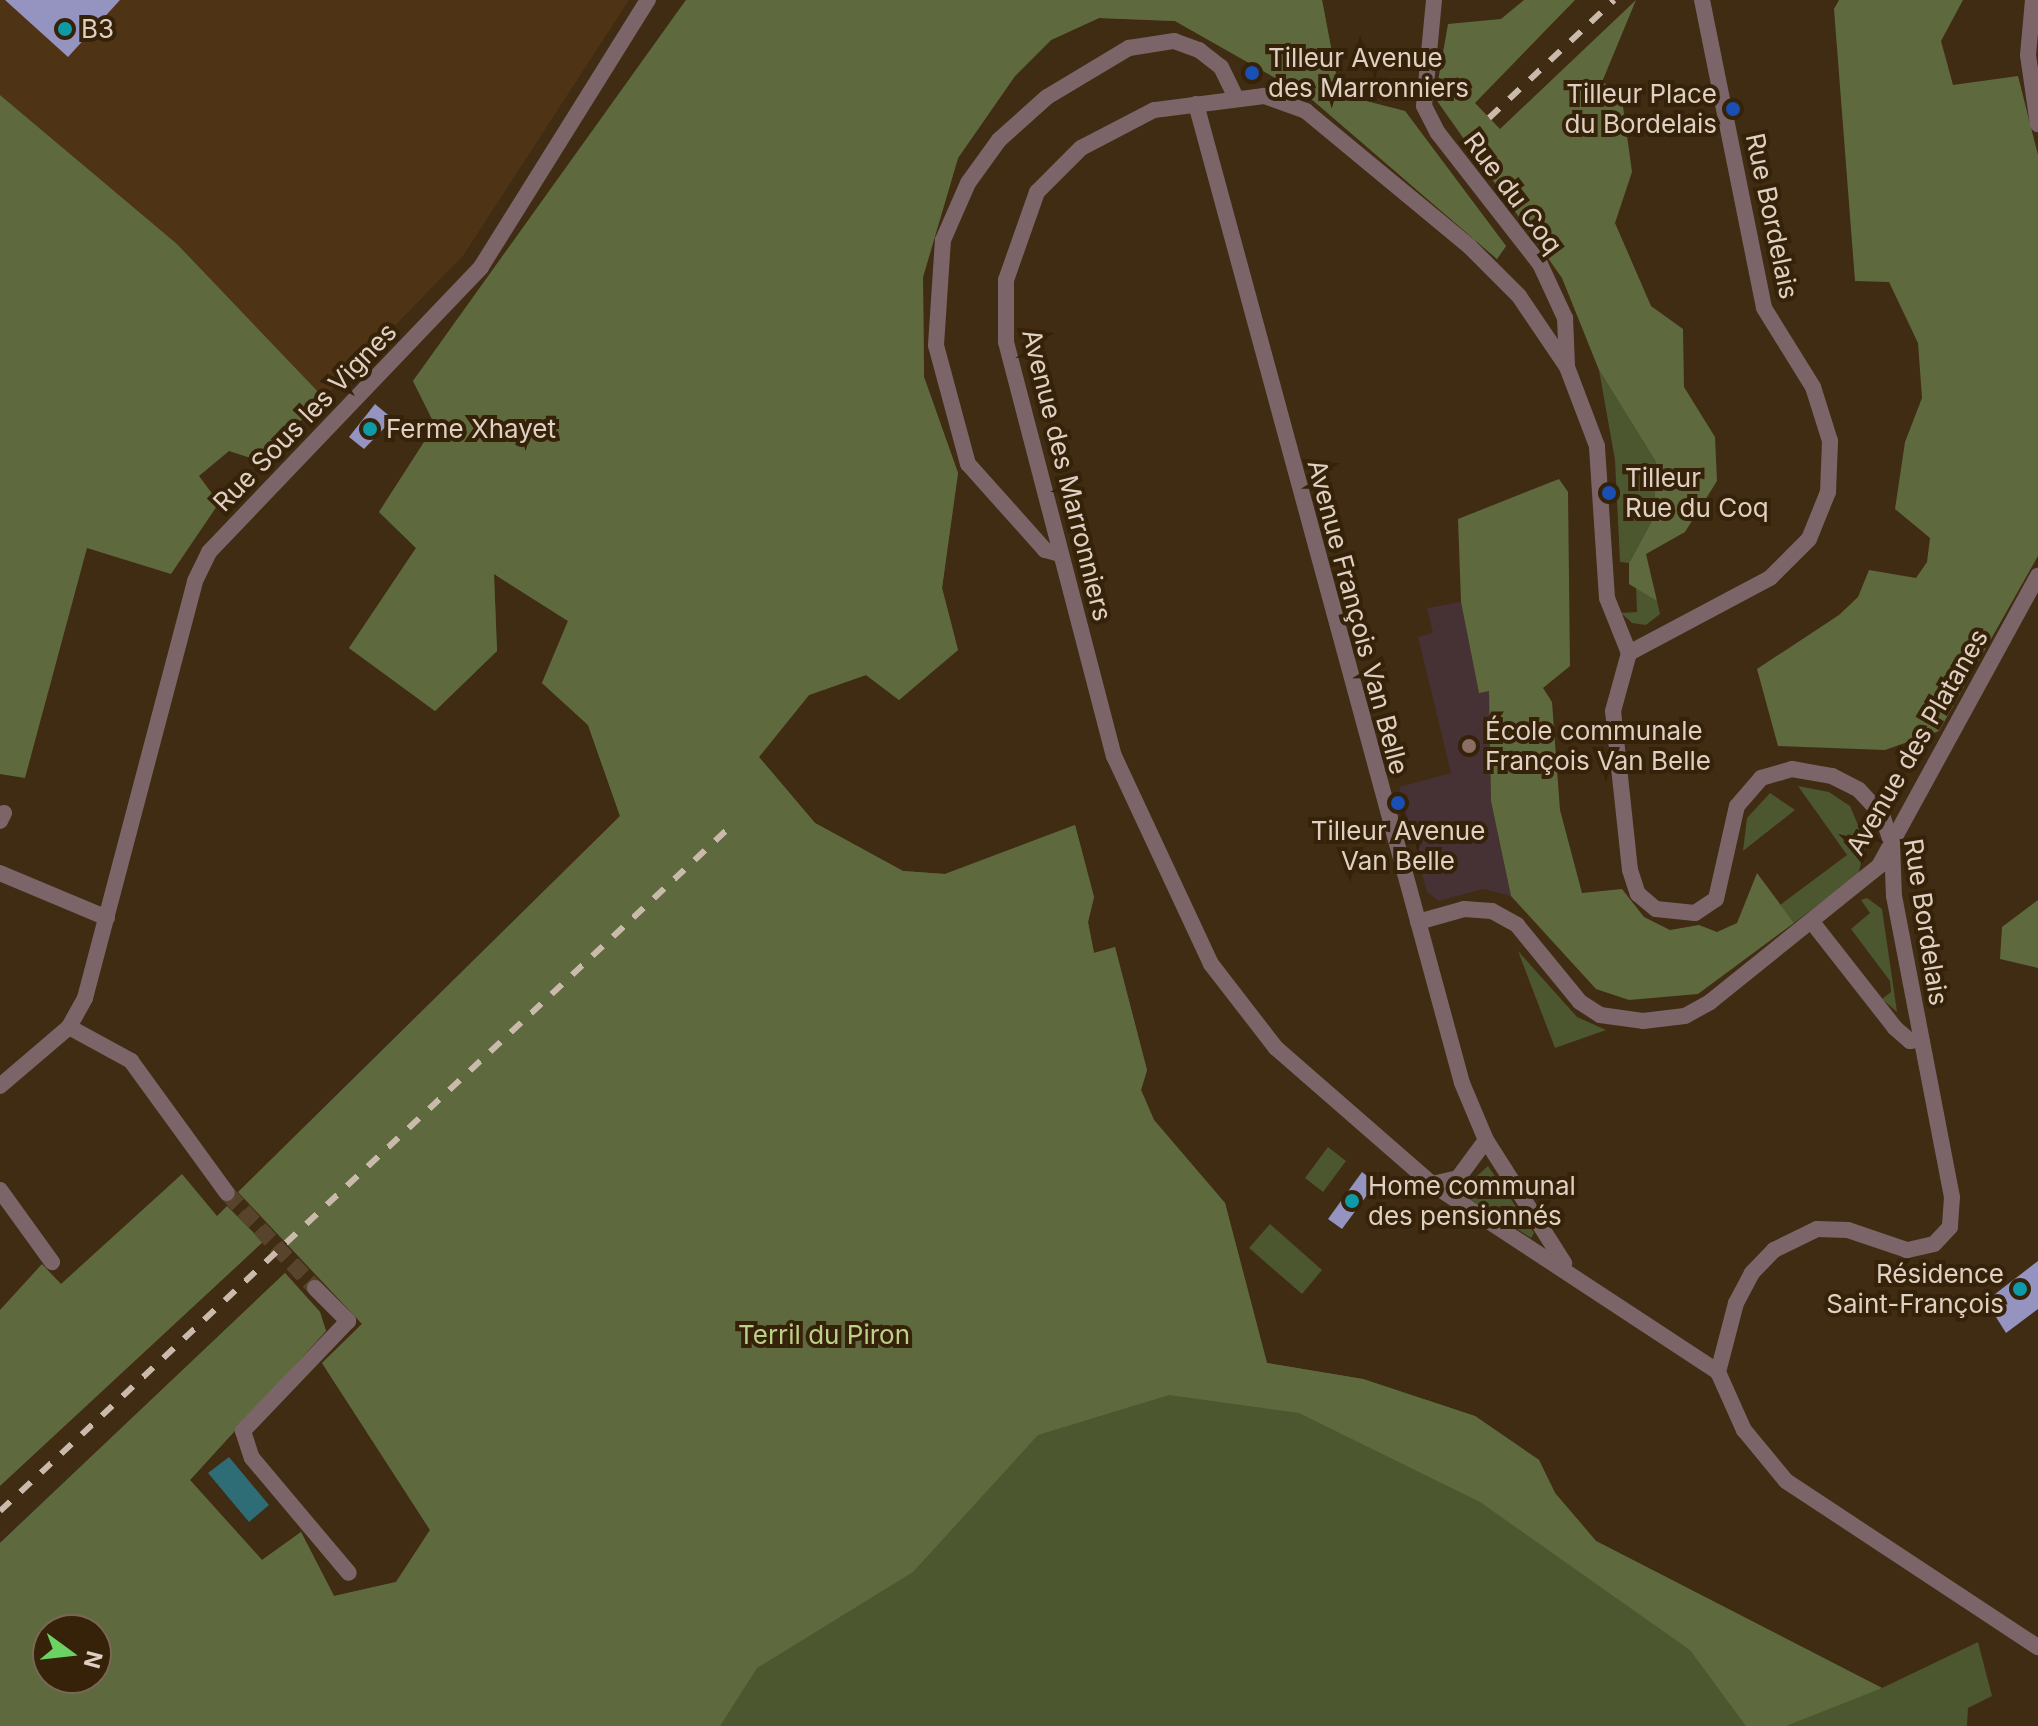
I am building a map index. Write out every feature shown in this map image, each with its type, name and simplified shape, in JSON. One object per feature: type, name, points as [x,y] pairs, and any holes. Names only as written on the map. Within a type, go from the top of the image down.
[{"type":"street","name":"Rue Sous les Vignes","points":[[0,1086],[69,1027],[85,998],[195,581],[209,552],[481,267],[648,0]]},
{"type":"street","name":"Rue du Coq","points":[[1434,0],[1424,106],[1438,133],[1540,264],[1565,318],[1567,367]]},
{"type":"street","name":"Rue Bordelais","points":[[1702,0],[1764,308],[1813,387],[1830,441],[1828,492],[1809,539],[1770,578],[1629,653],[1613,711],[1630,870],[1638,894],[1656,909],[1695,913],[1716,899],[1737,806],[1761,778],[1780,773],[1832,776],[1859,790],[1882,815],[1892,844],[1894,896],[1952,1197],[1950,1227],[1934,1244],[1907,1250],[1848,1230],[1817,1229],[1774,1250],[1752,1273],[1736,1303],[1718,1372]]},
{"type":"street","points":[[2033,0],[2028,55],[2038,124]]},
{"type":"street","points":[[1060,554],[1045,550],[968,464],[936,345],[943,240],[968,183],[999,140],[1047,97],[1129,48],[1174,41],[1199,50],[1221,67],[1235,96]]},
{"type":"street","name":"Avenue des Marronniers","points":[[1629,653],[1607,598],[1597,446],[1567,367],[1519,296],[1369,162],[1306,111],[1264,96],[1235,96],[1154,110],[1081,148],[1037,192],[1012,254],[1006,342],[1114,756],[1211,964],[1276,1048],[1432,1184],[1567,1267],[1718,1372]]},
{"type":"street","name":"Avenue François Van Belle","points":[[1196,104],[1462,1083],[1486,1140],[1567,1267]]},
{"type":"street","name":"Avenue des Platanes","points":[[1418,922],[1464,909],[1492,911],[1517,925],[1580,1002],[1600,1015],[1643,1021],[1685,1016],[1710,1002],[1879,866],[2038,576]]},
{"type":"street","points":[[0,873],[107,918]]},
{"type":"street","points":[[1812,922],[1895,1028],[1910,1041],[1921,1039]]},
{"type":"street","points":[[69,1027],[131,1061],[227,1193]]},
{"type":"street","points":[[1432,1184],[1458,1178],[1486,1140]]},
{"type":"street","points":[[0,1190],[52,1262]]},
{"type":"street","points":[[315,1288],[348,1321],[243,1431],[252,1458],[349,1573]]},
{"type":"street","points":[[1718,1372],[1744,1430],[1786,1481],[2038,1647]]},
{"type":"shaded area","points":[[0,0],[629,0],[463,256],[324,398],[177,244],[0,95]]},
{"type":"shaded area","name":"École communale François Van Belle","points":[[1461,602],[1479,692],[1489,691],[1491,801],[1511,896],[1483,889],[1439,901],[1427,892],[1399,787],[1451,773],[1418,637],[1433,633],[1427,608]]},
{"type":"green space","name":"Terril du Piron","points":[[686,0],[1322,0],[1337,79],[1358,99],[1405,111],[1506,246],[1497,259],[1309,97],[1175,21],[1099,18],[1051,40],[1015,76],[958,158],[923,277],[924,377],[958,473],[942,588],[958,650],[899,700],[866,675],[809,695],[759,757],[815,823],[903,871],[945,874],[1075,825],[1094,897],[1088,922],[1094,953],[1115,947],[1147,1070],[1141,1090],[1154,1120],[1225,1203],[1267,1363],[1363,1379],[1475,1416],[1539,1460],[1555,1493],[1596,1541],[1882,1688],[1978,1642],[1992,1696],[1968,1708],[1967,1726],[77,1726],[0,1693],[0,1543],[285,1273],[320,1312],[326,1331],[190,1480],[262,1560],[301,1532],[334,1596],[396,1582],[430,1530],[322,1363],[362,1324],[620,816],[588,725],[542,683],[568,621],[494,574],[497,651],[435,711],[349,648],[416,548],[379,512],[435,425],[413,381]]},
{"type":"green space","name":"Terril du Piron","points":[[686,0],[1322,0],[1337,79],[1358,99],[1405,111],[1506,246],[1497,259],[1309,97],[1175,21],[1099,18],[1051,40],[1015,76],[958,158],[923,277],[924,377],[958,473],[942,588],[958,650],[899,700],[866,675],[809,695],[759,757],[815,823],[903,871],[945,874],[1075,825],[1094,897],[1088,922],[1094,953],[1115,947],[1147,1070],[1141,1090],[1154,1120],[1225,1203],[1267,1363],[1363,1379],[1475,1416],[1539,1460],[1555,1493],[1596,1541],[1882,1688],[1786,1726],[1746,1726],[1690,1650],[1480,1502],[1299,1413],[1169,1395],[1038,1435],[913,1572],[757,1668],[720,1726],[0,1726],[0,1543],[285,1273],[320,1312],[326,1331],[190,1480],[262,1560],[301,1532],[334,1596],[396,1582],[430,1530],[322,1363],[362,1324],[238,1192],[620,816],[588,725],[542,683],[568,621],[494,574],[497,651],[435,711],[349,648],[416,548],[379,512],[435,425],[413,381]]},
{"type":"green space","points":[[1524,0],[1575,0],[1475,103],[1500,129],[1636,0],[1602,82],[1621,92],[1632,172],[1615,223],[1651,306],[1683,329],[1684,387],[1715,437],[1717,481],[1685,532],[1646,554],[1657,601],[1629,584],[1629,563],[1654,517],[1656,462],[1599,370],[1562,278],[1435,98],[1448,24],[1501,19]]},
{"type":"green space","points":[[1839,0],[1963,0],[1941,41],[1953,85],[2018,76],[2038,155],[2038,556],[1939,731],[1885,750],[1778,746],[1757,669],[1839,615],[1858,597],[1869,570],[1916,578],[1927,562],[1930,538],[1895,509],[1905,442],[1922,398],[1918,343],[1889,282],[1855,281],[1834,9]]},
{"type":"green space","points":[[0,95],[177,244],[324,398],[260,461],[229,451],[199,476],[219,503],[171,574],[87,548],[25,778],[0,774]]},
{"type":"green space","points":[[1599,370],[1656,462],[1654,517],[1629,563],[1620,562],[1615,460]]},
{"type":"green space","points":[[1559,479],[1568,492],[1570,666],[1543,688],[1552,702],[1560,810],[1582,893],[1622,889],[1644,917],[1670,930],[1699,925],[1717,932],[1737,923],[1757,873],[1794,923],[1698,994],[1629,1000],[1596,989],[1511,896],[1491,801],[1489,691],[1479,693],[1461,602],[1458,519]]},
{"type":"green space","points":[[1636,584],[1657,601],[1660,614],[1646,625],[1632,623],[1621,613],[1637,612]]},
{"type":"green space","points":[[1798,786],[1829,792],[1850,806],[1866,844],[1858,875],[1794,923],[1780,905],[1847,855]]},
{"type":"green space","points":[[1770,793],[1795,810],[1743,851],[1747,818]]},
{"type":"green space","points":[[1867,898],[1882,909],[1897,1012],[1882,999],[1891,992],[1890,981],[1851,929],[1870,913],[1861,900]]},
{"type":"green space","points":[[2038,900],[2038,968],[2000,959],[2002,927]]},
{"type":"green space","points":[[1518,951],[1577,1017],[1606,1030],[1555,1048]]},
{"type":"green space","points":[[1328,1147],[1346,1161],[1323,1192],[1305,1178]]},
{"type":"green space","points":[[1488,1166],[1534,1233],[1531,1238],[1459,1192]]},
{"type":"green space","points":[[182,1174],[217,1216],[227,1206],[263,1242],[0,1486],[0,1310],[42,1264],[61,1284]]},
{"type":"green space","points":[[1270,1224],[1322,1270],[1302,1294],[1249,1248]]},
{"type":"water","points":[[229,1457],[269,1505],[249,1522],[208,1473]]},
{"type":"building","name":"B3","points":[[5,0],[120,0],[68,57]]},
{"type":"building","name":"Ferme Xhayet","points":[[375,404],[393,419],[364,449],[349,437]]},
{"type":"building","name":"Home communal des pensionnés","points":[[1362,1172],[1376,1183],[1342,1229],[1328,1219]]},
{"type":"building","name":"Résidence Saint-François","points":[[2038,1261],[2038,1309],[2006,1333],[1986,1301]]},
{"type":"tunnel","points":[[227,1193],[315,1288]]},
{"type":"railway","points":[[1489,118],[1614,0]]},
{"type":"railway","points":[[0,1511],[733,824]]},
{"type":"place","name":"B3","points":[[65,29]]},
{"type":"place","name":"Tilleur Avenue des Marronniers","points":[[1252,73]]},
{"type":"place","name":"Tilleur Place du Bordelais","points":[[1733,109]]},
{"type":"place","name":"Ferme Xhayet","points":[[370,429]]},
{"type":"place","name":"Tilleur Rue du Coq","points":[[1609,493]]},
{"type":"place","name":"École communale François Van Belle","points":[[1469,746]]},
{"type":"place","name":"Tilleur Avenue Van Belle","points":[[1398,803]]},
{"type":"place","name":"Home communal des pensionnés","points":[[1352,1201]]},
{"type":"place","name":"Résidence Saint-François","points":[[2020,1289]]}]
